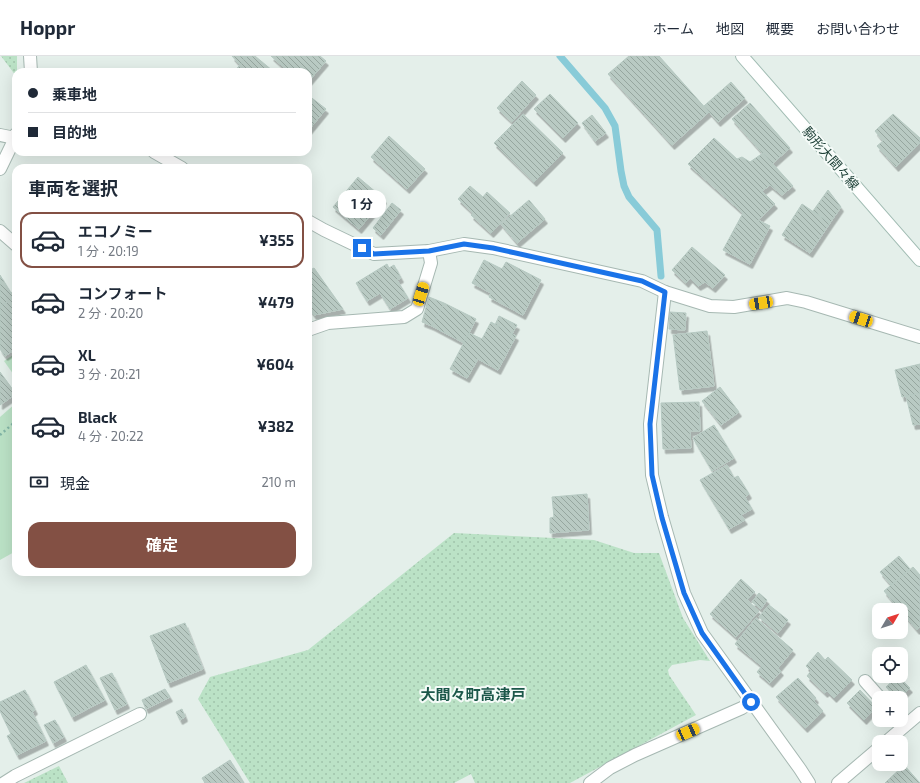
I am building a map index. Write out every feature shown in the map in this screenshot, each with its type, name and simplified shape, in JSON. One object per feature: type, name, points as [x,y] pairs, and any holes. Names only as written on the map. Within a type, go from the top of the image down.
[{"type":"street","points":[[30,56],[31,68]]},
{"type":"street","name":"駒形大間々線","points":[[742,56],[920,260]]},
{"type":"street","points":[[0,135],[12,136]]},
{"type":"street","points":[[0,169],[12,144]]},
{"type":"street","points":[[161,156],[175,164]]},
{"type":"street","points":[[312,223],[374,254],[429,251],[464,244],[493,248],[642,281],[665,292],[710,306],[734,307],[787,298],[806,302],[920,337]]},
{"type":"street","points":[[0,230],[12,241]]},
{"type":"street","points":[[312,329],[328,323],[404,317],[411,313],[417,309],[431,263],[429,251]]},
{"type":"street","points":[[665,292],[650,424],[652,475],[662,518],[684,593],[702,633],[809,783]]},
{"type":"street","points":[[865,681],[874,691]]},
{"type":"street","points":[[590,783],[610,768],[742,708],[751,702]]},
{"type":"street","points":[[908,720],[920,713]]},
{"type":"street","points":[[4,783],[15,776],[140,714]]},
{"type":"street","points":[[892,735],[899,727]]},
{"type":"street","points":[[838,783],[872,754]]},
{"type":"path","points":[[0,435],[12,424]]},
{"type":"green space","points":[[1,56],[17,56],[17,68],[12,68],[12,71]]},
{"type":"green space","points":[[12,356],[12,372],[4,361]]},
{"type":"green space","points":[[12,406],[12,553],[0,560],[0,417]]},
{"type":"green space","points":[[454,533],[594,540],[634,553],[659,553],[683,618],[710,661],[700,660],[672,665],[668,670],[669,675],[696,715],[570,783],[475,783],[471,774],[454,783],[250,783],[198,699],[210,677],[308,650]]},
{"type":"green space","points":[[59,766],[68,783],[24,783]]},
{"type":"building","points":[[232,56],[247,56],[240,65]]},
{"type":"building","points":[[247,56],[255,56],[269,68],[237,68]]},
{"type":"building","points":[[271,56],[320,56],[326,61],[312,77],[312,68],[284,68]]},
{"type":"building","points":[[629,56],[659,56],[709,112],[672,145],[608,74]]},
{"type":"building","points":[[522,81],[536,95],[512,122],[497,108]]},
{"type":"building","points":[[731,82],[745,98],[718,122],[704,106]]},
{"type":"building","points":[[550,94],[578,123],[563,138],[534,109]]},
{"type":"building","points":[[312,98],[326,109],[312,126]]},
{"type":"building","points":[[750,103],[790,148],[772,164],[732,119]]},
{"type":"building","points":[[523,114],[563,153],[534,182],[494,143]]},
{"type":"building","points":[[893,114],[920,138],[920,143],[896,167],[877,146],[883,141],[875,131]]},
{"type":"building","points":[[592,115],[606,133],[595,141],[582,123]]},
{"type":"building","points":[[389,136],[425,169],[407,189],[371,157]]},
{"type":"building","points":[[714,138],[737,159],[742,157],[750,162],[763,153],[793,186],[782,195],[770,185],[762,191],[775,204],[758,220],[770,226],[750,264],[723,250],[743,213],[688,164]]},
{"type":"building","points":[[358,177],[384,199],[359,229],[333,207]]},
{"type":"building","points":[[470,186],[483,197],[487,192],[510,213],[491,233],[471,215],[473,213],[458,199]]},
{"type":"building","points":[[828,190],[841,207],[830,223],[813,211]]},
{"type":"building","points":[[529,200],[545,219],[517,243],[501,224]]},
{"type":"building","points":[[392,203],[401,210],[381,235],[373,228]]},
{"type":"building","points":[[802,204],[830,223],[810,253],[782,235]]},
{"type":"building","points":[[692,247],[725,275],[713,288],[705,282],[698,286],[690,278],[686,283],[672,270]]},
{"type":"building","points":[[484,260],[502,269],[506,262],[541,280],[523,315],[489,297],[491,293],[472,283]]},
{"type":"building","points":[[387,264],[389,268],[394,265],[401,278],[397,280],[408,298],[390,309],[380,293],[367,301],[356,283]]},
{"type":"building","points":[[314,268],[343,309],[314,315],[312,312],[312,269]]},
{"type":"building","points":[[0,275],[12,292],[12,299],[0,307]]},
{"type":"building","points":[[429,297],[444,303],[432,326],[422,322]]},
{"type":"building","points":[[12,299],[12,352],[5,356],[0,349],[0,307]]},
{"type":"building","points":[[444,303],[476,319],[464,343],[432,326]]},
{"type":"building","points":[[670,312],[686,313],[685,330],[669,329]]},
{"type":"building","points":[[499,316],[517,325],[512,334],[495,325]]},
{"type":"building","points":[[491,322],[516,336],[498,370],[478,359],[467,378],[450,369],[469,333],[482,339]]},
{"type":"building","points":[[707,331],[714,386],[680,390],[673,335]]},
{"type":"building","points":[[920,364],[920,393],[902,397],[895,370]]},
{"type":"building","points":[[0,372],[12,388],[12,397],[0,405]]},
{"type":"building","points":[[720,387],[739,412],[721,425],[702,401]]},
{"type":"building","points":[[920,393],[920,424],[913,425],[906,396]]},
{"type":"building","points":[[699,402],[700,431],[690,431],[691,448],[663,449],[661,403]]},
{"type":"building","points":[[714,425],[734,458],[712,471],[693,438]]},
{"type":"building","points":[[727,465],[734,478],[738,476],[749,494],[745,497],[752,509],[741,515],[745,520],[729,529],[700,480]]},
{"type":"building","points":[[587,494],[589,530],[550,533],[550,518],[554,517],[552,497]]},
{"type":"building","points":[[899,556],[910,569],[891,585],[880,572]]},
{"type":"building","points":[[913,567],[920,575],[920,627],[917,630],[908,619],[908,603],[894,603],[884,591]]},
{"type":"building","points":[[741,579],[755,592],[747,600],[759,611],[736,637],[710,614]]},
{"type":"building","points":[[759,593],[767,600],[761,609],[752,602]]},
{"type":"building","points":[[769,605],[788,620],[778,633],[759,617]]},
{"type":"building","points":[[756,618],[793,650],[778,668],[781,671],[770,683],[757,672],[762,666],[735,644]]},
{"type":"building","points":[[185,623],[203,669],[168,683],[150,636]]},
{"type":"building","points":[[818,652],[825,660],[828,657],[852,680],[834,698],[827,691],[825,693],[807,676],[811,671],[806,666]]},
{"type":"building","points":[[86,665],[105,700],[72,717],[54,682]]},
{"type":"building","points":[[112,673],[127,704],[115,710],[100,678]]},
{"type":"building","points":[[798,678],[816,698],[814,701],[823,711],[805,728],[776,697]]},
{"type":"building","points":[[890,683],[905,683],[910,688],[907,691],[890,691],[886,687]]},
{"type":"building","points":[[165,689],[170,697],[146,709],[142,700]]},
{"type":"building","points":[[25,690],[35,710],[32,712],[46,741],[17,755],[7,736],[11,734],[0,711],[0,702]]},
{"type":"building","points":[[860,690],[872,703],[872,711],[864,720],[847,703]]},
{"type":"building","points":[[182,709],[185,717],[180,720],[176,712]]},
{"type":"building","points":[[55,720],[64,737],[53,743],[44,725]]},
{"type":"building","points":[[230,760],[244,783],[205,783],[202,778]]},
{"type":"building","points":[[908,770],[920,783],[885,783],[898,771],[908,771]]},
{"type":"waterway","points":[[560,56],[605,108],[615,126],[624,186],[629,197],[657,230],[661,276]]},
{"type":"district","name":"大間々町高津戸","points":[[473,695]]},
{"type":"route","points":[[362,248],[374,254],[429,251],[464,244],[493,248],[642,281],[665,292],[650,424],[652,475],[662,518],[684,593],[702,633],[751,702]]}]
